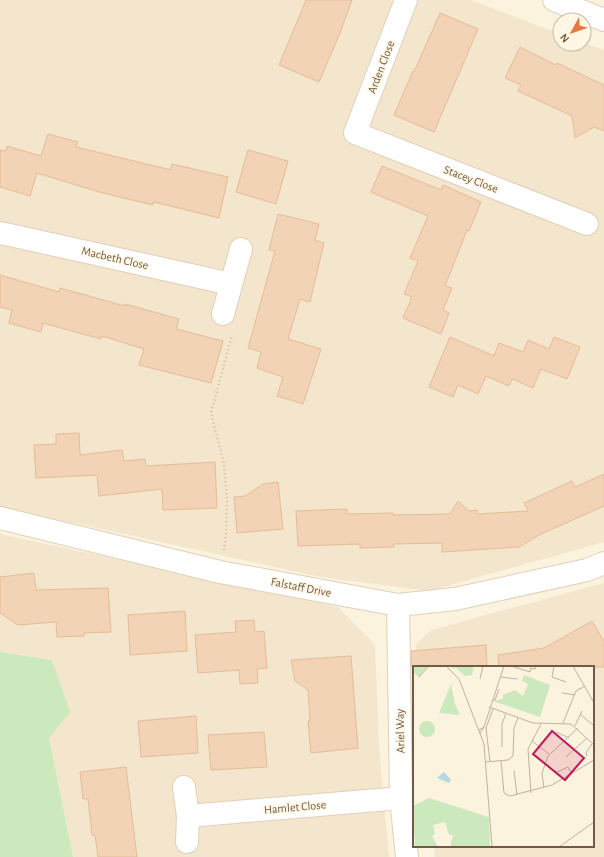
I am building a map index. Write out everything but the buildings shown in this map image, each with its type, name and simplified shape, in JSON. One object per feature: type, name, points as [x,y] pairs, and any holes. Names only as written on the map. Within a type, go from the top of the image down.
[{"type":"street","name":"Arden Close","points":[[355,133],[406,0]]},
{"type":"street","points":[[554,0],[604,20]]},
{"type":"street","name":"Stacey Close","points":[[355,133],[588,224]]},
{"type":"street","name":"Macbeth Close","points":[[0,234],[230,284]]},
{"type":"street","points":[[223,314],[230,284],[241,249]]},
{"type":"street","name":"Falstaff Drive","points":[[0,518],[220,572],[398,605],[455,599],[587,570],[604,563]]},
{"type":"street","name":"Ariel Way","points":[[398,605],[401,798],[407,857]]},
{"type":"street","points":[[184,787],[188,816],[187,842]]},
{"type":"street","name":"Hamlet Close","points":[[188,816],[401,798]]},
{"type":"path","points":[[220,572],[226,536],[227,499],[224,464],[211,413],[226,362],[235,323],[223,314]]},
{"type":"shaded area","points":[[0,0],[471,0],[552,31],[552,52],[592,52],[592,46],[604,50],[604,542],[429,591],[321,577],[0,507]]},
{"type":"shaded area","points":[[0,534],[338,607],[375,645],[379,748],[389,857],[73,857],[49,738],[52,660],[0,652]]},
{"type":"shaded area","points":[[604,583],[604,857],[435,857],[434,847],[594,847],[594,666],[418,666],[416,644],[431,630]]},
{"type":"green space","points":[[0,652],[52,660],[70,712],[49,738],[73,857],[0,857]]}]
